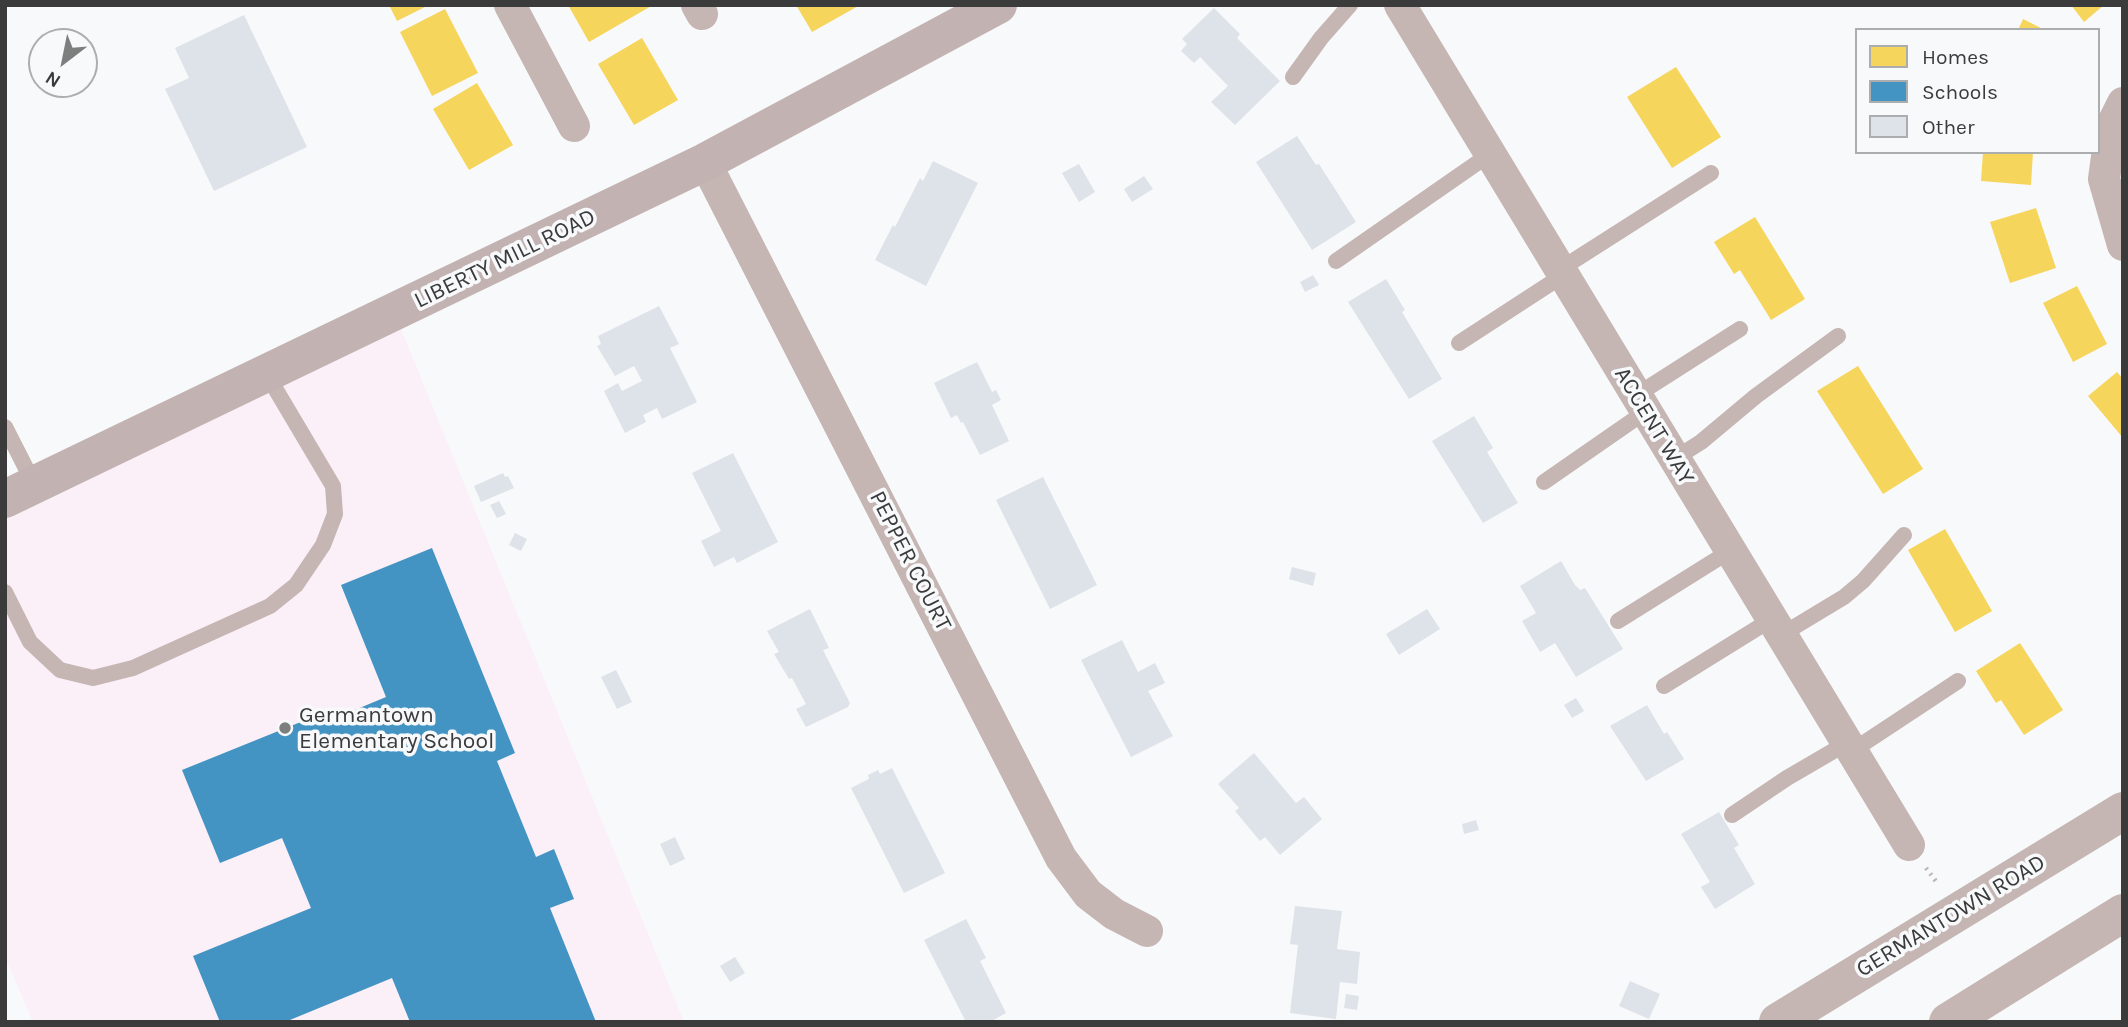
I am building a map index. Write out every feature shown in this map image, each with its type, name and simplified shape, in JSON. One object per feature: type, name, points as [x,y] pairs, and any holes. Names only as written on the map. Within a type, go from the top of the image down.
[{"type":"main road","name":"GERMANTOWN ROAD","points":[[1779,1022],[2123,811]]},
{"type":"main road","points":[[1948,1022],[2123,913]]},
{"type":"street","points":[[510,5],[574,125]]},
{"type":"street","name":"LIBERTY MILL ROAD","points":[[20,492],[705,162],[998,5]]},
{"type":"street","name":"ACCENT WAY","points":[[1400,5],[1909,845]]},
{"type":"street","points":[[2123,103],[2110,127],[2104,179],[2123,245]]},
{"type":"street","name":"PEPPER COURT","points":[[705,162],[1061,858],[1088,894],[1114,914],[1147,932]]},
{"type":"lane","points":[[1293,77],[1321,38],[1350,5]]},
{"type":"lane","points":[[1336,261],[1490,154]]},
{"type":"lane","points":[[1459,343],[1711,173]]},
{"type":"lane","points":[[1544,482],[1640,404],[1740,330]]},
{"type":"lane","points":[[1674,459],[1701,442],[1756,396],[1838,336]]},
{"type":"lane","points":[[5,592],[30,642],[60,670],[93,678],[133,668],[270,606],[296,585],[323,545],[335,514],[333,486],[266,373]]},
{"type":"lane","points":[[5,427],[20,492]]},
{"type":"lane","points":[[1664,686],[1776,627],[1844,597],[1864,581],[1904,535]]},
{"type":"lane","points":[[1618,621],[1730,551]]},
{"type":"lane","points":[[1732,815],[1787,778],[1849,747],[1958,681]]},
{"type":"path","points":[[1909,845],[1958,911]]},
{"type":"shaded area","name":"Germantown Elementary School","points":[[394,312],[684,1022],[33,1022],[5,957],[5,499]]},
{"type":"building: Homes","points":[[389,5],[429,5],[397,21]]},
{"type":"building: Homes","points":[[568,5],[653,5],[589,42]]},
{"type":"building: Homes","points":[[796,5],[860,5],[812,32]]},
{"type":"building: Homes","points":[[2071,5],[2104,5],[2084,22]]},
{"type":"building: Homes","points":[[445,9],[478,73],[432,96],[400,32]]},
{"type":"building: Homes","points":[[2023,19],[2041,28],[2019,28]]},
{"type":"building: Homes","points":[[642,38],[678,100],[634,125],[598,64]]},
{"type":"building: Homes","points":[[1676,67],[1721,137],[1672,168],[1627,97]]},
{"type":"building: Homes","points":[[477,83],[513,145],[469,170],[433,109]]},
{"type":"building: Homes","points":[[1983,154],[2033,154],[2031,185],[1981,181]]},
{"type":"building: Homes","points":[[2036,208],[2056,268],[2010,283],[1990,222]]},
{"type":"building: Homes","points":[[1755,217],[1805,299],[1771,320],[1740,270],[1734,274],[1714,242]]},
{"type":"building: Homes","points":[[2077,286],[2107,344],[2073,362],[2043,303]]},
{"type":"building: Homes","points":[[1858,366],[1923,469],[1883,494],[1817,391]]},
{"type":"building: Homes","points":[[2117,372],[2123,379],[2123,438],[2088,396]]},
{"type":"building: Homes","points":[[1945,529],[1992,611],[1955,632],[1908,550]]},
{"type":"building: Homes","points":[[2020,643],[2063,710],[2024,735],[2001,700],[1996,703],[1976,671]]},
{"type":"building: Schools","points":[[432,548],[515,753],[497,761],[536,857],[554,849],[574,899],[550,908],[596,1022],[410,1022],[392,978],[285,1022],[220,1022],[193,956],[311,908],[282,838],[220,863],[182,770],[318,715],[321,724],[386,697],[341,585]]},
{"type":"building: Other","points":[[1214,8],[1240,34],[1237,38],[1280,81],[1235,125],[1211,102],[1228,86],[1200,57],[1194,63],[1181,51],[1187,44],[1182,39]]},
{"type":"building: Other","points":[[244,15],[307,147],[214,191],[165,89],[189,78],[175,48]]},
{"type":"building: Other","points":[[1297,136],[1316,165],[1319,164],[1356,222],[1312,250],[1256,162]]},
{"type":"building: Other","points":[[933,161],[978,183],[926,286],[875,260],[920,178],[923,181]]},
{"type":"building: Other","points":[[1079,164],[1095,192],[1079,202],[1062,173]]},
{"type":"building: Other","points":[[1144,176],[1153,189],[1132,202],[1124,189]]},
{"type":"building: Other","points":[[1313,275],[1319,285],[1305,292],[1300,282]]},
{"type":"building: Other","points":[[1386,279],[1405,310],[1402,312],[1442,379],[1409,399],[1348,302]]},
{"type":"building: Other","points":[[659,306],[679,344],[670,348],[697,402],[662,419],[657,408],[643,415],[646,422],[625,433],[604,391],[618,383],[622,391],[642,381],[634,366],[615,376],[597,346],[601,344],[598,336]]},
{"type":"building: Other","points":[[977,362],[992,392],[996,390],[1001,400],[992,405],[1009,441],[980,455],[963,422],[961,423],[957,415],[951,418],[934,383]]},
{"type":"building: Other","points":[[1474,416],[1493,448],[1487,452],[1518,503],[1483,523],[1432,441]]},
{"type":"building: Other","points":[[733,453],[778,542],[737,563],[734,557],[714,567],[701,541],[721,531],[692,473]]},
{"type":"building: Other","points":[[503,473],[505,477],[508,476],[514,488],[481,502],[474,486]]},
{"type":"building: Other","points":[[1043,477],[1097,585],[1050,609],[996,500]]},
{"type":"building: Other","points":[[499,501],[506,514],[497,518],[490,505]]},
{"type":"building: Other","points":[[515,533],[527,539],[521,551],[509,545]]},
{"type":"building: Other","points":[[1561,561],[1575,585],[1580,590],[1585,588],[1623,649],[1576,677],[1555,643],[1540,652],[1522,621],[1536,613],[1520,586]]},
{"type":"building: Other","points":[[1292,567],[1316,573],[1313,586],[1289,579]]},
{"type":"building: Other","points":[[810,609],[829,648],[823,650],[850,703],[848,707],[806,727],[796,709],[806,704],[792,678],[789,679],[774,654],[779,652],[767,631]]},
{"type":"building: Other","points":[[1427,609],[1440,629],[1399,655],[1386,634]]},
{"type":"building: Other","points":[[1122,640],[1138,672],[1155,663],[1165,683],[1148,691],[1173,736],[1131,757],[1081,660]]},
{"type":"building: Other","points":[[616,670],[632,702],[617,709],[601,677]]},
{"type":"building: Other","points":[[1576,698],[1584,711],[1572,718],[1564,705]]},
{"type":"building: Other","points":[[1647,705],[1664,734],[1667,732],[1684,759],[1646,781],[1610,726]]},
{"type":"building: Other","points":[[1254,753],[1296,803],[1304,797],[1322,819],[1280,855],[1265,837],[1260,841],[1235,811],[1239,808],[1218,784]]},
{"type":"building: Other","points":[[892,768],[945,873],[904,893],[851,788],[869,779],[868,775],[878,770],[880,774]]},
{"type":"building: Other","points":[[1719,812],[1739,845],[1734,848],[1755,884],[1715,909],[1701,887],[1710,882],[1681,834]]},
{"type":"building: Other","points":[[1476,820],[1479,830],[1464,834],[1462,824]]},
{"type":"building: Other","points":[[675,837],[685,859],[670,866],[660,844]]},
{"type":"building: Other","points":[[1295,906],[1342,911],[1337,949],[1360,952],[1357,984],[1340,982],[1336,1019],[1290,1013],[1298,945],[1290,944]]},
{"type":"building: Other","points":[[966,919],[986,958],[980,961],[1006,1013],[990,1022],[966,1022],[924,940]]},
{"type":"building: Other","points":[[735,957],[745,973],[730,982],[720,966]]},
{"type":"building: Other","points":[[1630,981],[1660,994],[1649,1019],[1619,1006]]},
{"type":"building: Other","points":[[1346,994],[1359,996],[1357,1010],[1344,1008]]},
{"type":"place","name":"Germantown Elementary School","points":[[285,728]]}]
